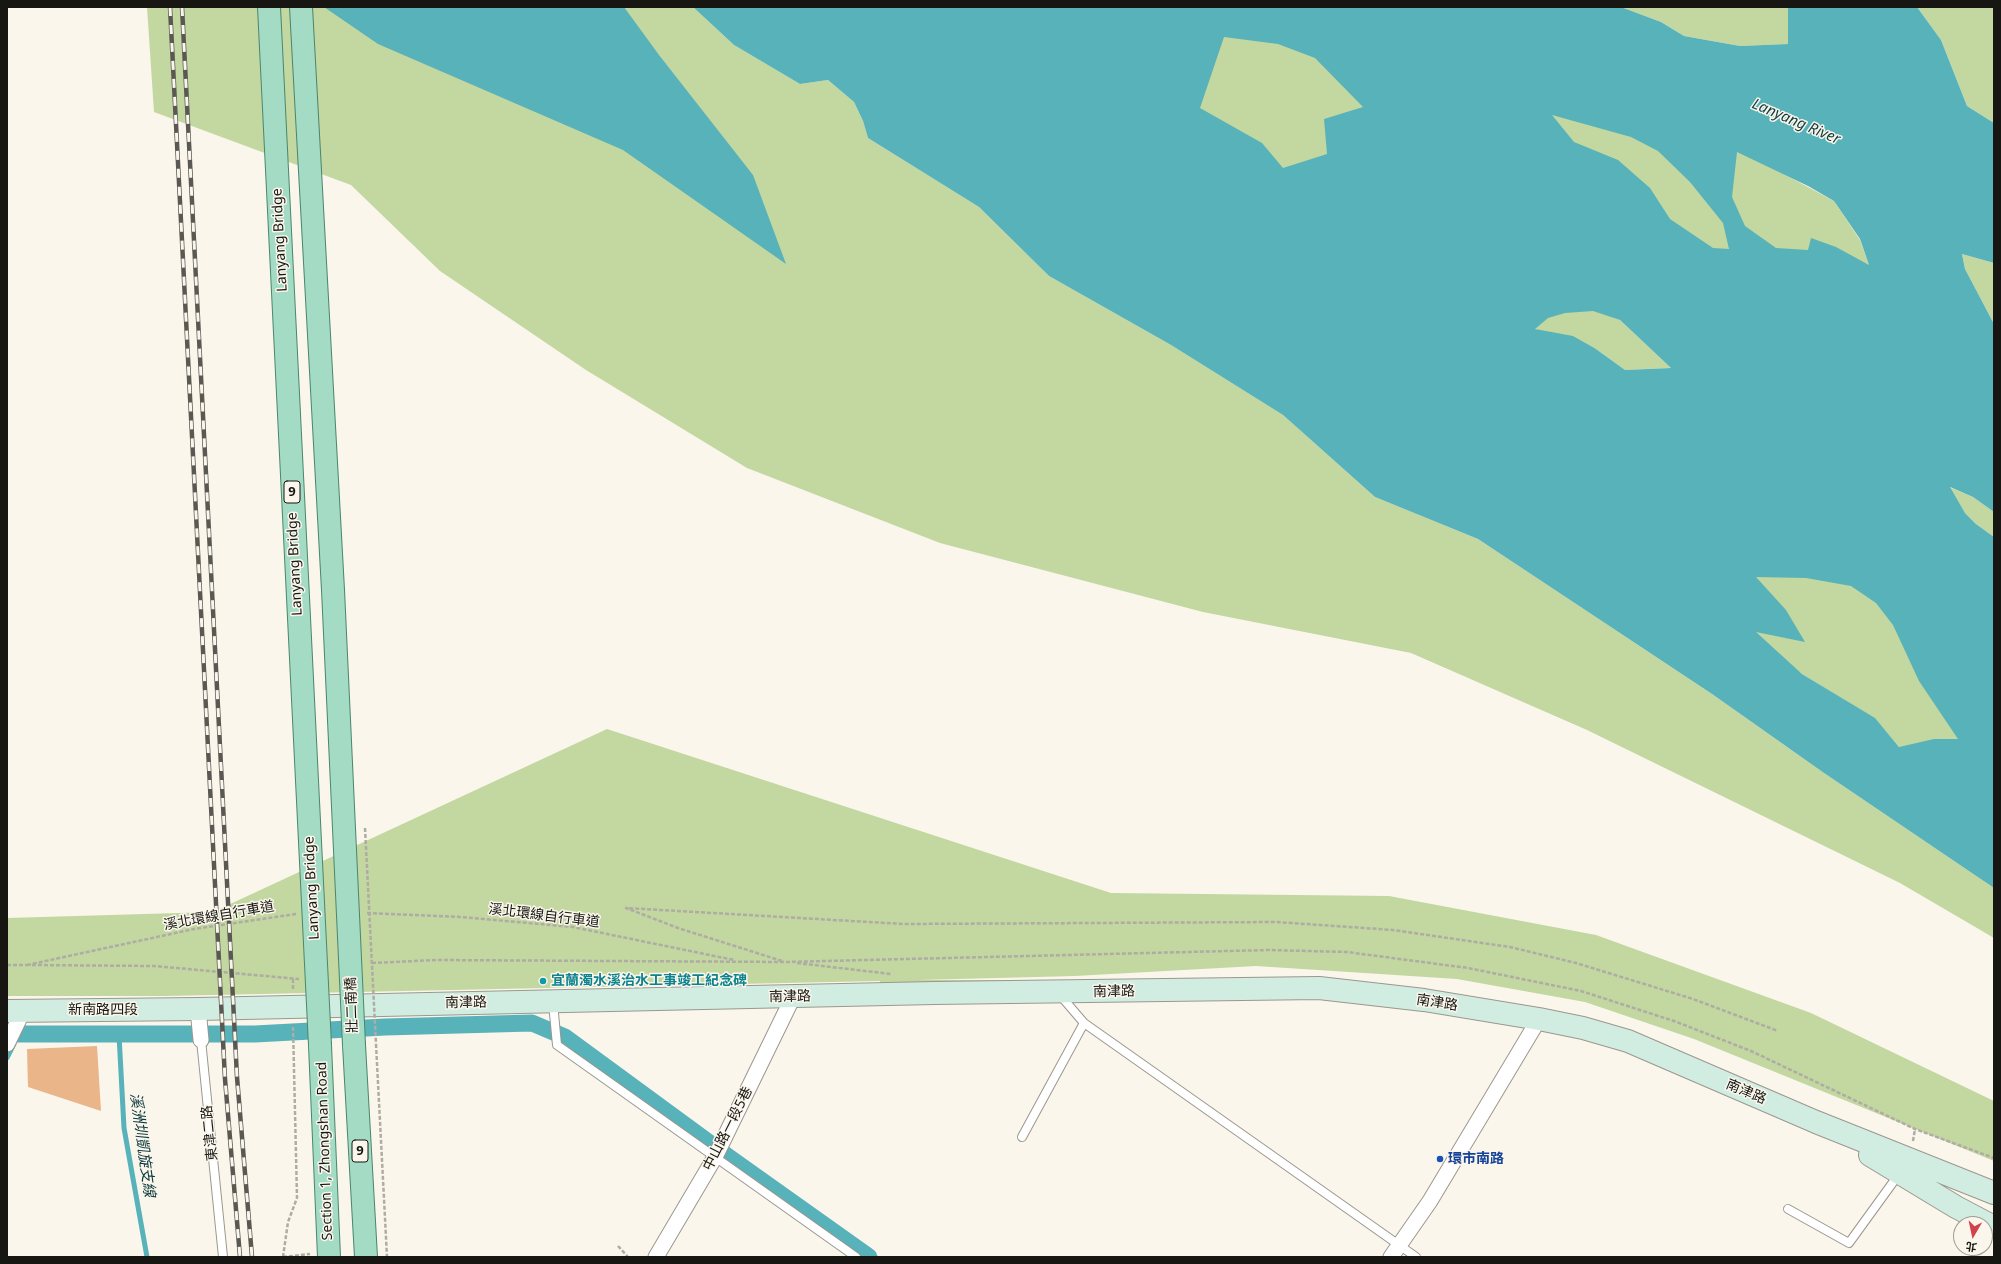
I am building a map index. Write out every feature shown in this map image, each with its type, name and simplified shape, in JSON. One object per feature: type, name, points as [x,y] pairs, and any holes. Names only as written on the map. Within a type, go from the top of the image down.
[{"type":"main road","name":"Lanyang Bridge","points":[[269,7],[310,978]]},
{"type":"main road","name":"9","points":[[301,7],[332,582],[361,964]]},
{"type":"main road","name":"壯二南橋","points":[[361,964],[354,1045],[366,1257]]},
{"type":"main road","name":"Section 1, Zhongshan Road","points":[[310,978],[320,1045],[329,1255]]},
{"type":"street","name":"南津路","points":[[199,1017],[553,1000],[793,997],[920,993],[1058,993],[1319,988],[1424,1000],[1538,1019],[1583,1028],[1628,1041],[1816,1122],[1994,1193]]},
{"type":"street","name":"中山路一段5巷","points":[[656,1257],[716,1154],[793,997]]},
{"type":"street","points":[[7,1044],[15,1016]]},
{"type":"street","name":"新南路四段","points":[[15,1016],[199,1017]]},
{"type":"street","name":"東津二路","points":[[199,1017],[201,1040]]},
{"type":"street","points":[[1396,1251],[1430,1201],[1538,1019]]},
{"type":"street","points":[[1816,1122],[1956,1207],[1994,1227]]},
{"type":"lane","points":[[1058,993],[1084,1023],[1396,1251],[1416,1257]]},
{"type":"lane","points":[[553,1000],[557,1046],[716,1154],[856,1257]]},
{"type":"lane","points":[[1022,1137],[1084,1023]]},
{"type":"lane","name":"東津二路","points":[[201,1040],[223,1257]]},
{"type":"lane","points":[[1788,1209],[1850,1243],[1900,1173]]},
{"type":"path","points":[[896,976],[890,973],[786,962],[678,928],[626,908],[904,924],[1277,922],[1393,930],[1510,947],[1576,963],[1693,999],[1778,1031]]},
{"type":"path","name":"溪北環線自行車道","points":[[27,965],[194,929],[298,914]]},
{"type":"path","name":"溪北環線自行車道","points":[[360,914],[461,917],[573,927],[740,962],[436,960],[361,964]]},
{"type":"path","points":[[361,964],[376,1044],[387,1257]]},
{"type":"path","name":"溪北環線自行車道","points":[[7,965],[154,966],[293,979],[310,978]]},
{"type":"path","points":[[293,979],[293,994]]},
{"type":"path","points":[[293,1024],[297,1198],[288,1222],[283,1257],[329,1255]]},
{"type":"path","points":[[1915,1129],[1994,1158]]},
{"type":"path","points":[[618,1246],[628,1257]]},
{"type":"green space","points":[[147,7],[693,7],[734,45],[800,84],[828,80],[854,102],[863,121],[868,138],[979,207],[1049,276],[1171,345],[1283,415],[1375,497],[1478,539],[1712,694],[1824,773],[1994,888],[1994,938],[1900,883],[1587,730],[1411,653],[1203,612],[940,543],[747,468],[586,370],[440,271],[351,185],[154,112]]},
{"type":"green space","points":[[1194,7],[1285,14],[1434,181],[1165,176]]},
{"type":"green space","points":[[1621,7],[1788,7],[1788,44],[1740,46],[1684,36],[1661,22]]},
{"type":"green space","points":[[1917,7],[1994,7],[1994,123],[1967,106],[1941,40]]},
{"type":"green space","points":[[1517,72],[1696,127],[1834,201],[1860,240],[1869,265],[1725,422],[1666,276]]},
{"type":"green space","points":[[1438,246],[1620,320],[1671,368],[1625,370],[1596,349],[1535,329]]},
{"type":"green space","points":[[1962,254],[1994,263],[1994,324],[1965,269]]},
{"type":"green space","points":[[1509,465],[1911,536],[1994,841],[1908,757],[1874,718],[1802,674]]},
{"type":"green space","points":[[1949,487],[1973,497],[1994,512],[1994,537],[1976,524],[1965,513]]},
{"type":"green space","points":[[607,729],[1111,893],[1389,896],[1596,935],[1811,1013],[1994,1101],[1994,1161],[1694,1039],[1585,1002],[1457,979],[1256,966],[1075,976],[918,980],[1061,980],[1060,990],[879,990],[880,981],[166,996],[7,996],[7,918],[213,912]]},
{"type":"water","points":[[324,7],[624,7],[659,55],[753,175],[786,264],[623,150],[378,44]]},
{"type":"water","name":"Lanyang River","points":[[693,7],[1621,7],[1661,22],[1684,36],[1740,46],[1788,44],[1788,7],[1917,7],[1941,40],[1967,106],[1994,123],[1994,263],[1962,254],[1965,269],[1994,324],[1994,512],[1973,497],[1950,487],[1965,513],[1976,524],[1994,537],[1994,888],[1824,773],[1712,694],[1478,539],[1375,497],[1283,415],[1171,345],[1049,276],[979,207],[868,138],[863,121],[854,102],[828,80],[800,84],[734,45]],"holes":[[[1224,37],[1278,44],[1315,58],[1363,107],[1324,119],[1327,154],[1283,168],[1262,143],[1200,108]],[[1552,115],[1631,137],[1658,151],[1690,182],[1723,223],[1729,249],[1713,248],[1670,219],[1650,188],[1618,160],[1574,142]],[[1737,152],[1808,186],[1834,201],[1860,239],[1869,265],[1836,247],[1811,238],[1808,250],[1776,248],[1745,226],[1732,197]],[[1593,311],[1620,320],[1671,368],[1625,370],[1596,349],[1573,336],[1535,329],[1548,318],[1565,313]],[[1756,577],[1806,578],[1851,586],[1876,603],[1893,625],[1919,681],[1958,739],[1934,739],[1899,747],[1875,718],[1802,674],[1756,632],[1805,642],[1786,610]]]},
{"type":"building","points":[[97,1046],[101,1111],[28,1087],[27,1049]]},
{"type":"waterway","points":[[7,1034],[255,1034],[385,1027],[532,1023],[565,1037],[730,1158],[869,1257]]},
{"type":"waterway","name":"溪洲圳凱旋支線","points":[[119,1035],[124,1128],[147,1257]]},
{"type":"waterway","points":[[7,1058],[14,1044]]},
{"type":"railway","points":[[170,7],[225,1079],[240,1257]]},
{"type":"railway","points":[[182,7],[237,1077],[252,1257]]},
{"type":"place","name":"宜蘭濁水溪治水工事竣工紀念碑","points":[[543,981]]},
{"type":"place","name":"環市南路","points":[[1440,1159]]}]
